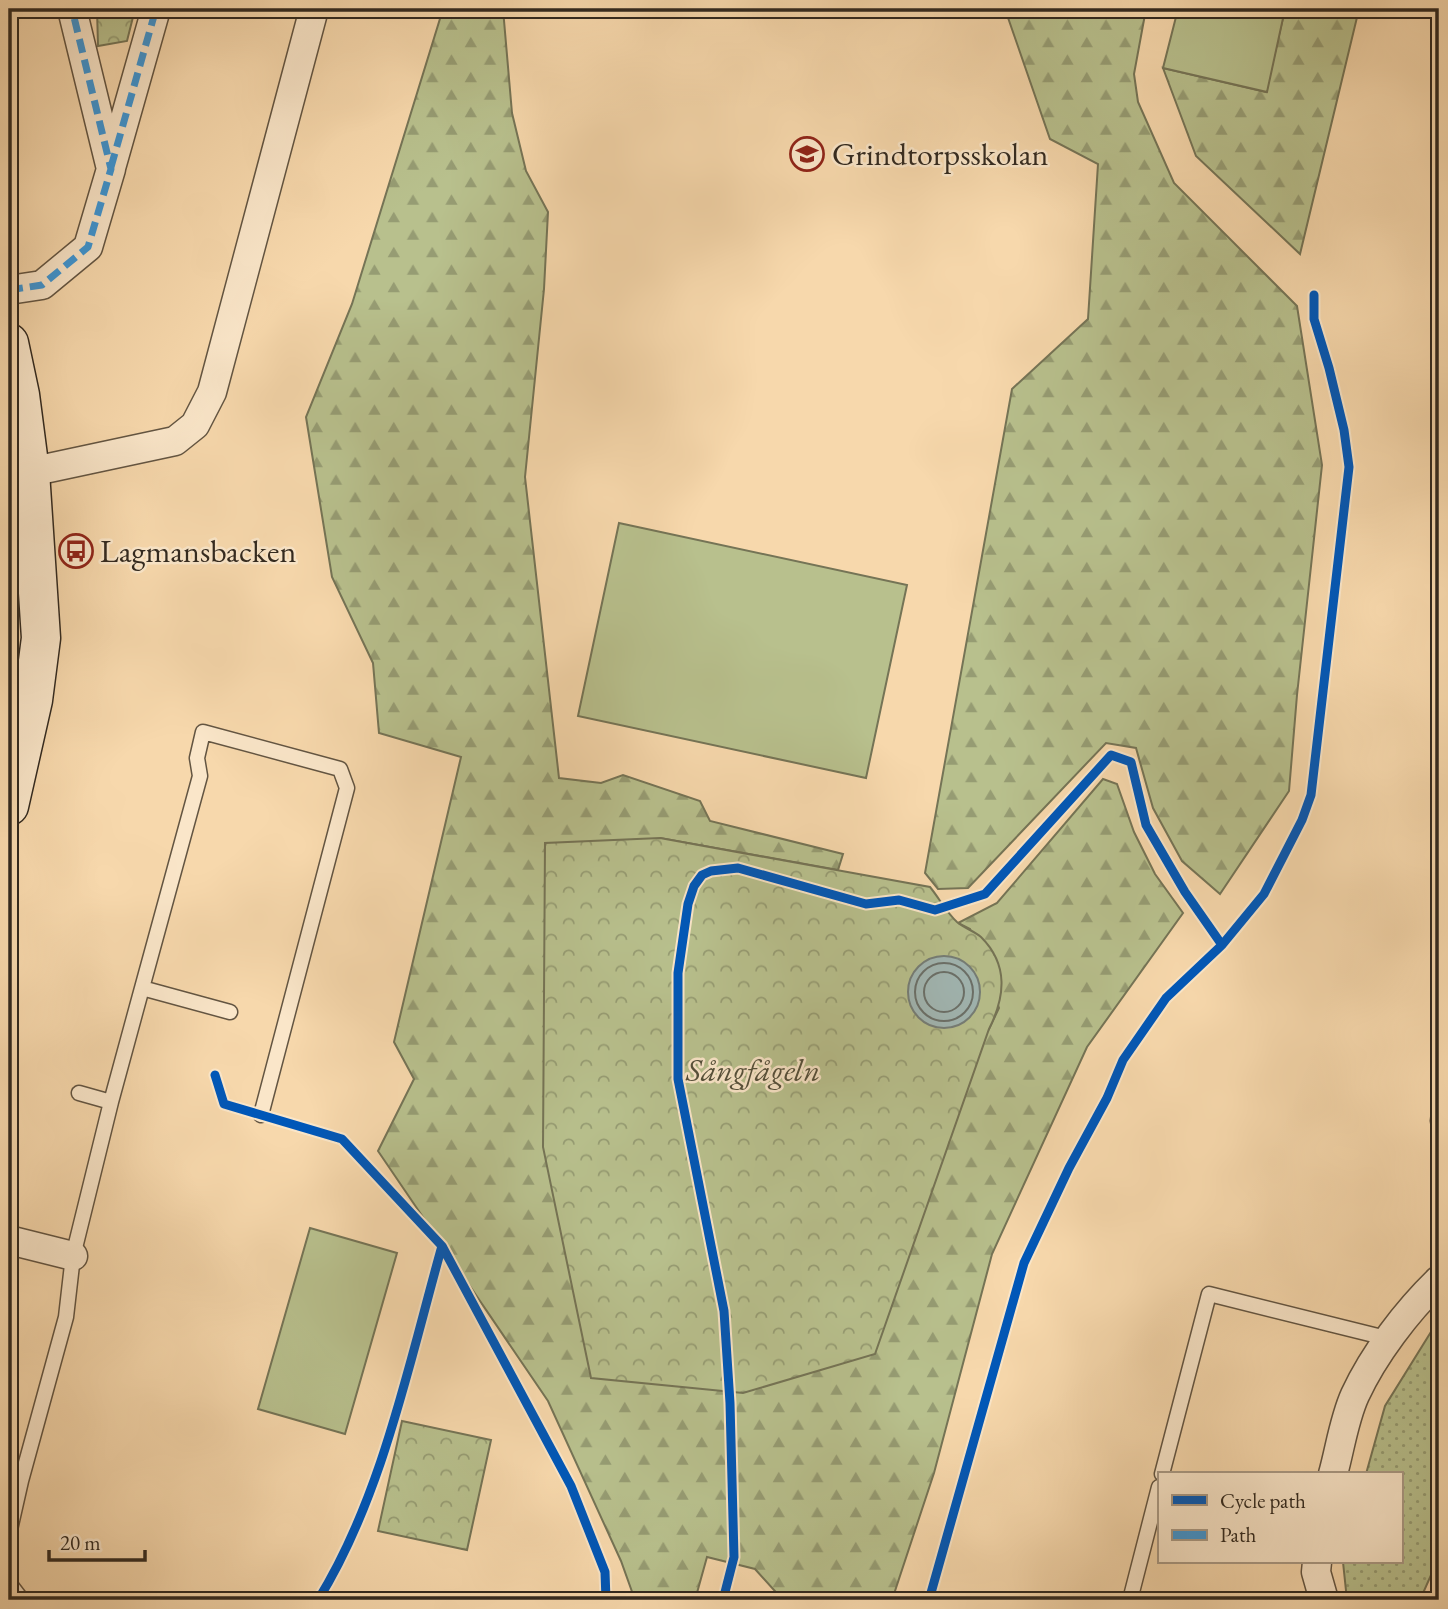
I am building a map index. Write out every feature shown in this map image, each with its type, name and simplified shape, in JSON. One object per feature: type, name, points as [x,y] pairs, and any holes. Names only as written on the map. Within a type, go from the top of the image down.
[{"type":"street","points":[[72,9],[111,170]]},
{"type":"street","points":[[9,290],[42,285],[88,247],[156,9]]},
{"type":"street","points":[[30,472],[176,441],[195,425],[212,392],[314,9]]},
{"type":"street","points":[[9,342],[20,395],[30,472],[41,638],[33,700],[9,806]]},
{"type":"street","points":[[9,1240],[73,1256]]},
{"type":"street","points":[[1334,1472],[1354,1397],[1374,1362],[1415,1303],[1439,1280]]},
{"type":"street","points":[[1317,1564],[1316,1572],[1324,1600]]},
{"type":"lane","points":[[9,1534],[66,1317],[73,1256],[111,1102],[200,776],[197,758],[203,732],[340,769],[348,788],[261,1115]]},
{"type":"lane","points":[[142,988],[230,1012]]},
{"type":"lane","points":[[79,1093],[111,1102]]},
{"type":"lane","points":[[1164,1472],[1209,1294],[1390,1339]]},
{"type":"lane","points":[[1130,1600],[1158,1491]]},
{"type":"lane","points":[[9,1583],[22,1600]]},
{"type":"green space","points":[[97,9],[135,9],[127,41],[98,46]]},
{"type":"green space","points":[[443,9],[503,9],[512,113],[526,171],[548,212],[544,289],[525,477],[559,778],[601,783],[623,775],[700,801],[710,821],[843,854],[838,870],[660,838],[989,1029],[999,1008],[970,929],[958,923],[997,903],[1103,779],[1117,784],[1134,832],[1155,874],[1183,913],[1087,1047],[992,1254],[934,1473],[892,1600],[783,1600],[755,1569],[707,1557],[695,1600],[635,1600],[621,1561],[548,1401],[378,1151],[414,1079],[394,1042],[461,757],[379,733],[373,663],[332,577],[306,417],[352,304]]},
{"type":"green space","points":[[1005,9],[1146,9],[1134,74],[1138,102],[1174,183],[1297,306],[1322,465],[1289,791],[1220,894],[1182,861],[1153,808],[1136,748],[1106,743],[968,888],[938,889],[925,873],[1012,389],[1088,319],[1098,164],[1050,139]]},
{"type":"green space","points":[[1178,9],[1285,9],[1267,92],[1163,68]]},
{"type":"green space","points":[[1285,9],[1359,9],[1300,254],[1196,156],[1163,68],[1266,92]]},
{"type":"green space","points":[[619,523],[907,585],[866,778],[578,716]]},
{"type":"green space","name":"Sångfågeln","points":[[660,838],[930,887],[953,918],[981,937],[990,948],[1000,970],[1002,982],[994,1017],[875,1354],[743,1393],[591,1378],[543,1147],[545,843]]},
{"type":"green space","points":[[310,1228],[397,1253],[345,1434],[258,1409]]},
{"type":"green space","points":[[1439,1319],[1439,1557],[1420,1600],[1347,1600],[1343,1564],[1402,1564],[1402,1472],[1367,1472],[1385,1406]]},
{"type":"green space","points":[[402,1421],[491,1440],[467,1550],[378,1531]]},
{"type":"water","points":[[944,956],[958,959],[970,966],[977,978],[980,992],[977,1006],[970,1018],[958,1025],[944,1028],[930,1025],[918,1018],[911,1006],[908,992],[911,978],[918,966],[930,959]]},
{"type":"marked path","points":[[9,290],[42,285],[88,247],[111,169],[72,9]]},
{"type":"marked path","points":[[111,167],[156,9]]},
{"type":"cycle path","points":[[929,1600],[1024,1263],[1069,1168],[1107,1098],[1123,1060],[1166,998],[1222,945],[1264,894],[1302,820],[1311,795],[1349,467],[1344,430],[1314,319],[1314,295]]},
{"type":"cycle path","points":[[723,1600],[734,1557],[730,1403],[724,1311],[678,1079],[678,973],[688,904],[694,886],[702,875],[711,871],[738,868],[866,904],[899,900],[935,910],[985,894],[1111,755],[1131,762],[1146,825],[1185,892],[1222,945]]},
{"type":"cycle path","points":[[215,1075],[224,1104],[342,1139],[442,1246],[571,1486],[605,1572],[606,1600]]},
{"type":"cycle path","points":[[318,1600],[360,1518],[377,1474],[442,1246]]},
{"type":"place","name":"Grindtorpsskolan","points":[[807,154]]},
{"type":"place","name":"Lagmansbacken","points":[[76,551]]}]
